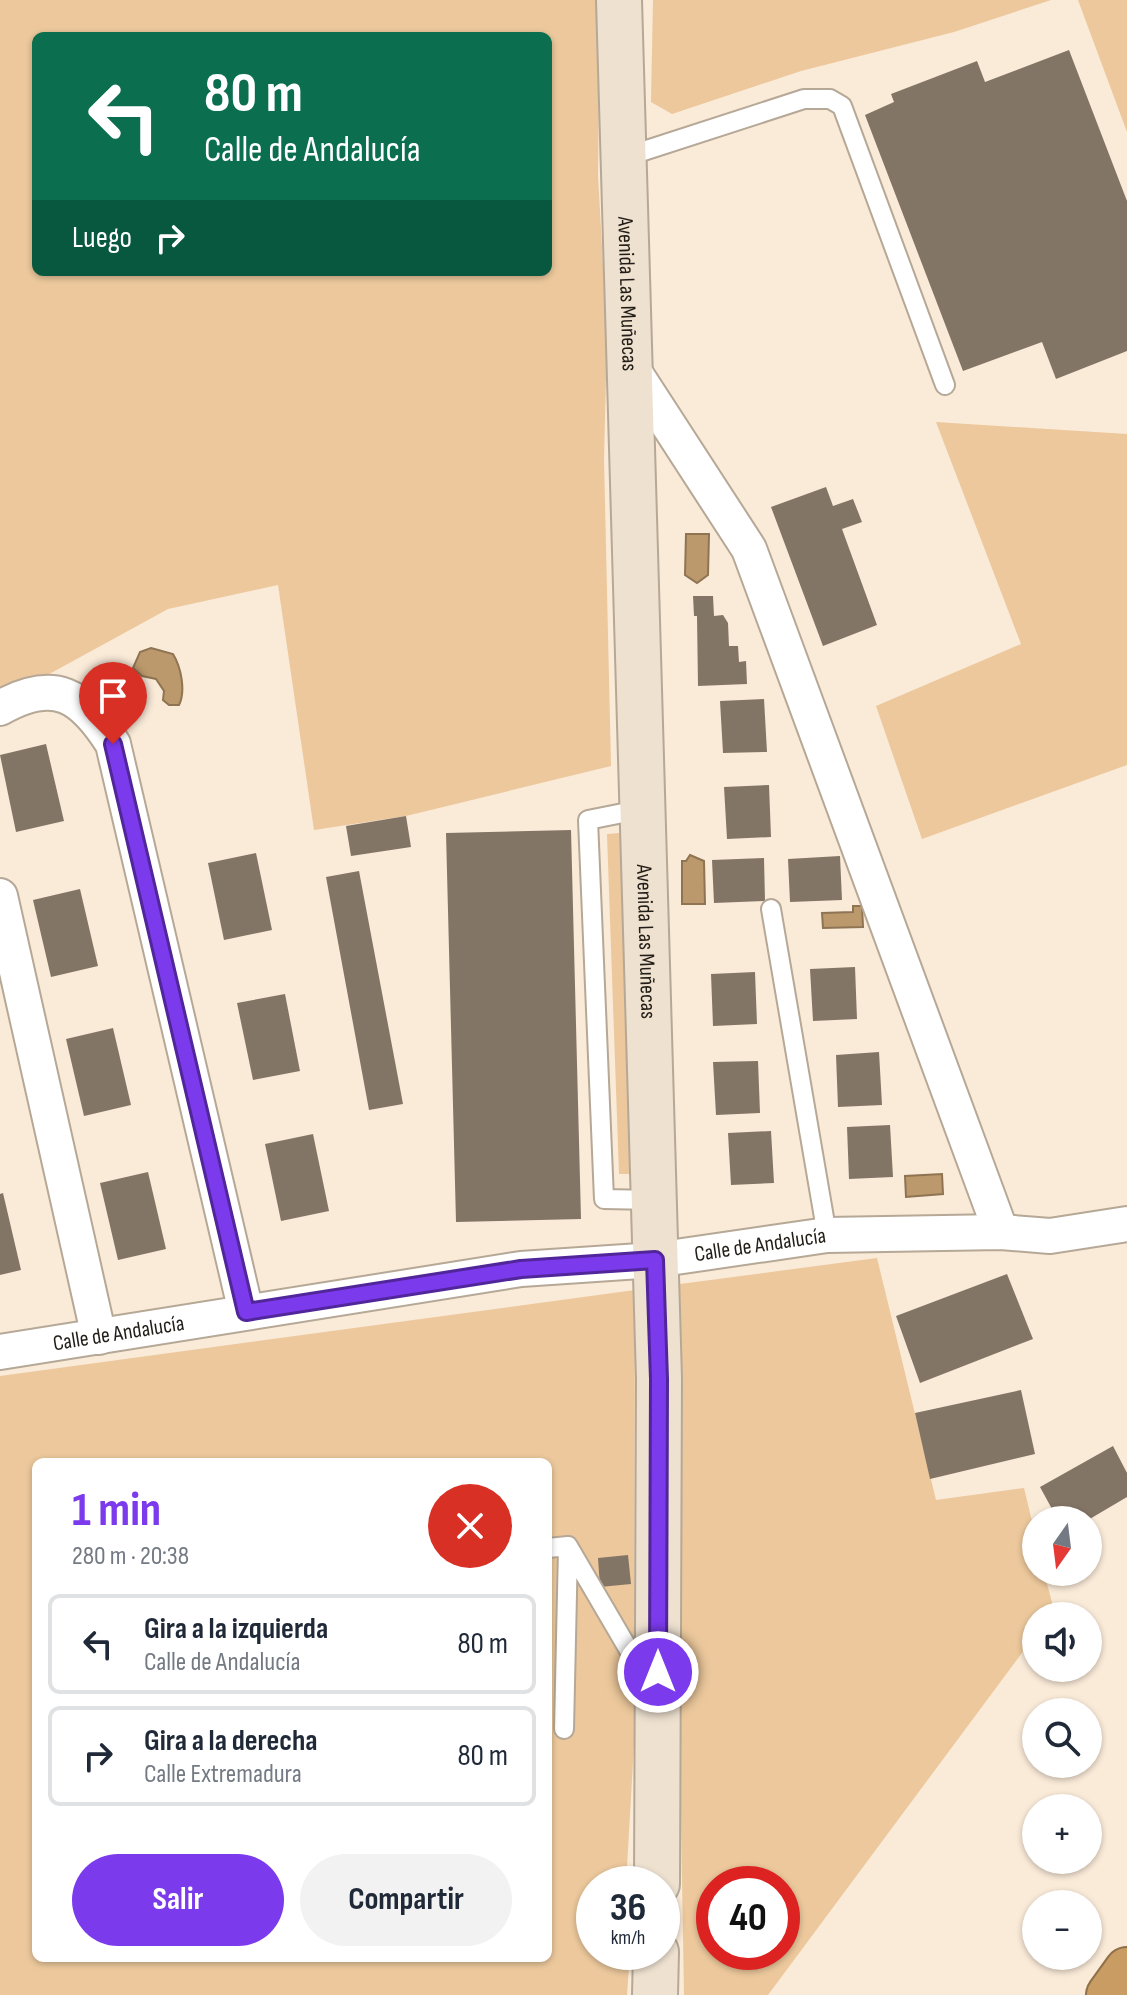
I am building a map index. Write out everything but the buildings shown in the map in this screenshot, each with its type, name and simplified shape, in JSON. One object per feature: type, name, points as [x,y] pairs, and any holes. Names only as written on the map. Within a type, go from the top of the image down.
[{"type":"highway","points":[[1109,1995],[1127,1970]]},
{"type":"street","name":"Avenida Las Muñecas","points":[[619,0],[659,1379],[657,1866]]},
{"type":"street","points":[[631,367],[749,549],[1001,1232]]},
{"type":"street","points":[[0,708],[22,696],[62,693],[93,712],[113,744],[246,1312]]},
{"type":"street","points":[[0,896],[99,1337]]},
{"type":"street","name":"Calle de Andalucía","points":[[0,1352],[521,1269],[655,1260],[827,1235],[1001,1232],[1050,1236],[1127,1224]]},
{"type":"street","points":[[655,1995],[656,1970]]},
{"type":"lane","points":[[622,158],[804,99],[830,99],[842,106],[945,385]]},
{"type":"lane","points":[[771,909],[827,1235]]},
{"type":"lane","points":[[568,1546],[658,1701]]},
{"type":"lane","points":[[552,1548],[568,1546]]},
{"type":"lane","points":[[564,1729],[568,1546]]},
{"type":"shaded area","points":[[0,0],[600,0],[598,175],[607,337],[604,460],[611,766],[406,816],[314,830],[278,585],[168,609],[0,701]]},
{"type":"shaded area","points":[[653,0],[1051,0],[954,32],[801,71],[672,114],[651,102]]},
{"type":"shaded area","points":[[1078,0],[1127,0],[1127,132]]},
{"type":"shaded area","points":[[936,422],[1127,434],[1127,765],[922,839],[876,706],[1021,644]]},
{"type":"shaded area","points":[[686,534],[709,534],[708,575],[697,583],[685,575]]},
{"type":"shaded area","points":[[151,648],[173,654],[176,659],[182,686],[179,705],[169,705],[163,700],[164,691],[156,679],[142,676],[133,668],[140,652]]},
{"type":"shaded area","points":[[620,833],[631,1174],[619,1174],[607,834]]},
{"type":"shaded area","points":[[690,855],[704,861],[705,904],[682,904],[682,861]]},
{"type":"shaded area","points":[[853,906],[862,906],[863,927],[823,928],[822,913],[853,912]]},
{"type":"shaded area","points":[[942,1174],[943,1194],[906,1197],[905,1176]]},
{"type":"shaded area","points":[[877,1258],[936,1500],[1024,1488],[1028,1506],[1022,1506],[1022,1586],[1048,1586],[1052,1602],[1022,1602],[1022,1653],[800,1952],[800,1866],[696,1866],[696,1970],[787,1970],[768,1995],[684,1995],[679,1704],[680,1284]]},
{"type":"shaded area","points":[[635,1290],[634,1745],[627,1866],[576,1866],[576,1970],[629,1970],[627,1995],[0,1995],[0,1376]]},
{"type":"route","points":[[113,744],[166,958],[246,1312],[521,1269],[655,1260],[659,1379],[658,1672]]}]
